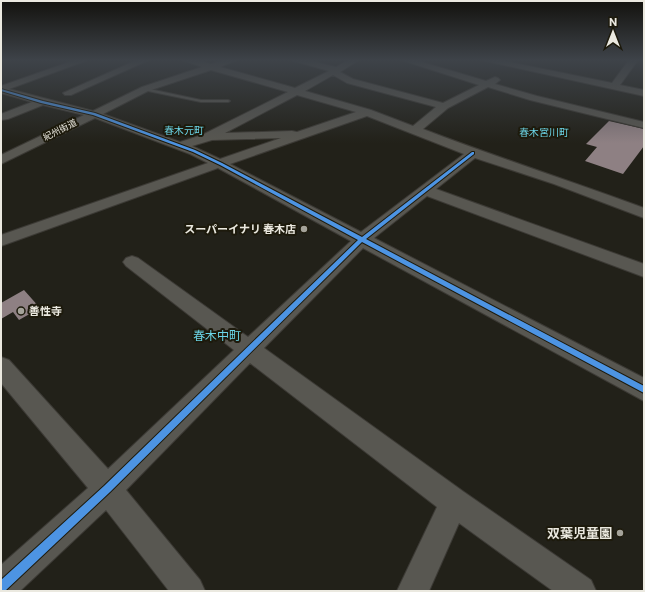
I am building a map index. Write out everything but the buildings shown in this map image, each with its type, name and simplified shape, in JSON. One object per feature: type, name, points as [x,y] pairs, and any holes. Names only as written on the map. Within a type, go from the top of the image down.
[{"type":"street","points":[[68,93],[81,88]]},
{"type":"street","name":"紀州街道","points":[[1,160],[94,114],[142,88]]},
{"type":"street","points":[[284,88],[367,112],[473,153],[559,181],[644,213]]},
{"type":"street","points":[[179,146],[206,138],[304,88]]},
{"type":"street","points":[[375,88],[444,106]]},
{"type":"street","points":[[415,130],[444,106],[479,88]]},
{"type":"street","points":[[503,88],[548,101],[644,125]]},
{"type":"street","points":[[621,88],[644,93]]},
{"type":"street","points":[[1,89],[42,102],[94,114],[179,146],[221,164],[644,390]]},
{"type":"street","points":[[1,117],[42,102]]},
{"type":"street","points":[[1,241],[64,217],[221,164],[367,112]]},
{"type":"street","points":[[206,138],[308,133]]},
{"type":"street","points":[[1,587],[107,489],[361,240],[473,153]]},
{"type":"street","points":[[425,190],[644,272]]},
{"type":"street","points":[[132,262],[454,502],[580,591]]},
{"type":"street","points":[[1,367],[107,489],[189,591]]},
{"type":"street","points":[[413,591],[454,502]]},
{"type":"lane","points":[[146,88],[201,101],[228,101]]},
{"type":"cycle path","points":[[1,90],[42,102],[94,114],[194,151],[644,390]]},
{"type":"cycle path","points":[[1,587],[107,489],[361,240],[473,153]]},
{"type":"place","name":"スーパーイナリ 春木店","points":[[304,229]]},
{"type":"place","name":"善性寺","points":[[21,311]]},
{"type":"place","name":"双葉児童園","points":[[620,533]]},
{"type":"district","name":"春木元町","points":[[184,130]]},
{"type":"district","name":"春木宮川町","points":[[544,132]]},
{"type":"district","name":"春木中町","points":[[217,336]]}]
